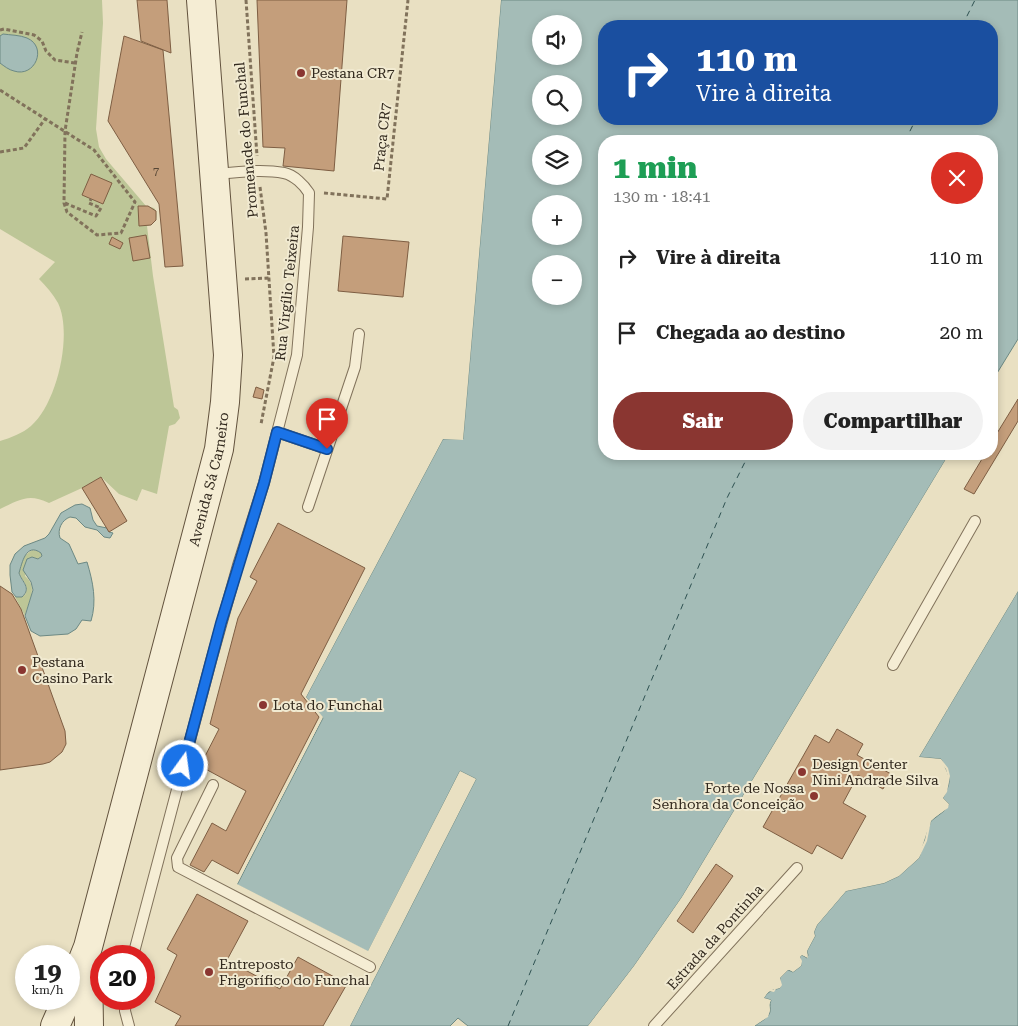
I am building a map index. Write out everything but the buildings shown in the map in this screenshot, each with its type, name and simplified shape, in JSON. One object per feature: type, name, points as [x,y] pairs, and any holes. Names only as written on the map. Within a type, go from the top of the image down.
[{"type":"main road","name":"Avenida Sá Carneiro","points":[[80,967],[88,947],[219,448],[225,402],[228,355],[201,0]]},
{"type":"main road","name":"Avenida Sá Carneiro","points":[[88,947],[89,1026]]},
{"type":"main road","points":[[54,1026],[62,1010]]},
{"type":"lane","points":[[214,174],[259,172],[286,174],[297,180],[309,193]]},
{"type":"lane","name":"Rua Virgílio Teixeira","points":[[136,945],[211,661],[238,565],[264,483],[296,355],[308,227],[309,193]]},
{"type":"lane","points":[[308,507],[355,367],[359,334]]},
{"type":"lane","points":[[277,432],[327,449]]},
{"type":"lane","points":[[893,666],[975,522]]},
{"type":"lane","points":[[213,785],[177,858],[178,867],[370,967]]},
{"type":"lane","points":[[160,852],[177,858]]},
{"type":"lane","name":"Estrada da Pontinha","points":[[654,1026],[797,868]]},
{"type":"lane","points":[[125,1010],[129,1026]]},
{"type":"path","name":"Promenade do Funchal","points":[[246,0],[274,356]]},
{"type":"path","name":"Praça CR7","points":[[309,193],[330,193],[387,199],[408,0]]},
{"type":"path","points":[[0,30],[34,34],[55,60],[75,63]]},
{"type":"path","points":[[0,90],[65,131],[94,150],[135,202],[121,233],[97,235],[67,212],[64,202],[65,131],[75,63],[82,32]]},
{"type":"path","points":[[0,152],[24,148],[45,119]]},
{"type":"path","points":[[64,202],[96,216],[101,208],[89,203],[91,199]]},
{"type":"path","points":[[242,279],[269,278]]},
{"type":"green space","points":[[0,0],[102,0],[103,23],[96,129],[99,147],[106,159],[146,206],[154,208],[156,211],[155,221],[147,226],[174,407],[178,410],[180,418],[175,424],[169,426],[157,494],[142,489],[137,501],[119,494],[101,477],[49,503],[30,498],[0,509],[0,441],[24,431],[40,416],[55,386],[63,350],[64,332],[58,303],[39,279],[55,262],[0,229]]},
{"type":"green space","points":[[32,550],[40,551],[42,555],[38,559],[32,557],[25,576],[32,590],[25,616],[14,595],[16,597],[25,595],[27,588],[19,573],[23,557]]},
{"type":"water","points":[[501,0],[1018,0],[1018,339],[998,372],[998,135],[598,135],[598,460],[945,460],[682,897],[634,966],[588,1026],[468,1026],[458,1018],[450,1026],[350,1026],[476,779],[460,771],[368,952],[237,885],[323,718],[306,697],[443,439],[463,439]]},
{"type":"water","points":[[3,34],[24,37],[33,42],[38,54],[33,66],[21,72],[8,69],[0,63],[0,36]]},
{"type":"water","points":[[82,504],[90,508],[93,520],[97,526],[107,528],[109,532],[113,533],[110,538],[104,537],[97,530],[85,527],[76,518],[70,517],[65,520],[60,528],[60,538],[69,544],[78,564],[87,562],[94,592],[91,621],[82,620],[76,629],[68,634],[40,636],[31,631],[25,616],[33,590],[31,582],[23,570],[27,559],[32,557],[38,559],[42,556],[41,553],[32,550],[23,559],[19,573],[26,591],[22,597],[16,597],[12,592],[10,565],[15,554],[24,546],[45,538],[49,534],[61,513],[75,505]]},
{"type":"water","points":[[1018,591],[1018,1026],[755,1026],[770,1012],[771,1000],[764,998],[771,991],[780,988],[780,978],[788,970],[793,972],[801,966],[800,957],[802,955],[807,958],[807,951],[815,936],[814,932],[817,925],[846,891],[884,883],[899,876],[919,858],[931,821],[944,811],[949,804],[943,798],[949,779],[941,759],[919,757]]},
{"type":"pier","points":[[499,0],[501,0],[463,440],[443,439],[306,697],[323,717],[237,884],[368,951],[460,771],[476,779],[350,1026],[347,1026],[472,780],[461,774],[369,954],[236,887],[235,884],[320,718],[304,696],[441,437],[460,437]]},
{"type":"pier","points":[[945,460],[948,460],[684,898],[636,968],[597,1019],[591,1026],[588,1026],[634,966],[682,897]]},
{"type":"pier","points":[[1018,589],[919,757],[941,759],[948,768],[950,776],[947,792],[943,798],[949,804],[948,808],[931,821],[927,841],[919,858],[899,876],[884,883],[846,891],[817,925],[814,932],[815,936],[807,951],[808,958],[802,955],[800,957],[802,961],[801,966],[793,972],[788,970],[780,978],[782,985],[780,988],[774,992],[769,991],[764,998],[771,1000],[768,1017],[752,1026],[766,1015],[768,1010],[766,1005],[768,1001],[762,998],[764,993],[768,989],[773,990],[778,986],[778,977],[786,968],[791,967],[793,969],[799,965],[800,962],[797,956],[802,952],[805,954],[804,950],[812,936],[815,924],[845,890],[883,881],[898,874],[917,856],[925,840],[929,820],[933,815],[946,807],[941,798],[948,777],[946,769],[940,762],[918,759],[917,756]]},
{"type":"ferry route","points":[[965,20],[975,0]]},
{"type":"ferry route","points":[[908,135],[913,125]]},
{"type":"ferry route","points":[[508,1026],[727,498],[746,460]]},
{"type":"place","name":"Pestana CR7","points":[[301,73]]},
{"type":"place","name":"Pestana Casino Park","points":[[22,670]]},
{"type":"place","name":"Lota do Funchal","points":[[263,705]]},
{"type":"place","name":"Design Center Nini Andrade Silva","points":[[802,772]]},
{"type":"place","name":"Forte de Nossa Senhora da Conceição","points":[[814,796]]},
{"type":"place","name":"Entreposto Frigorífico do Funchal","points":[[209,972]]},
{"type":"route","points":[[183,766],[221,623],[264,483],[277,432],[327,449]]}]
